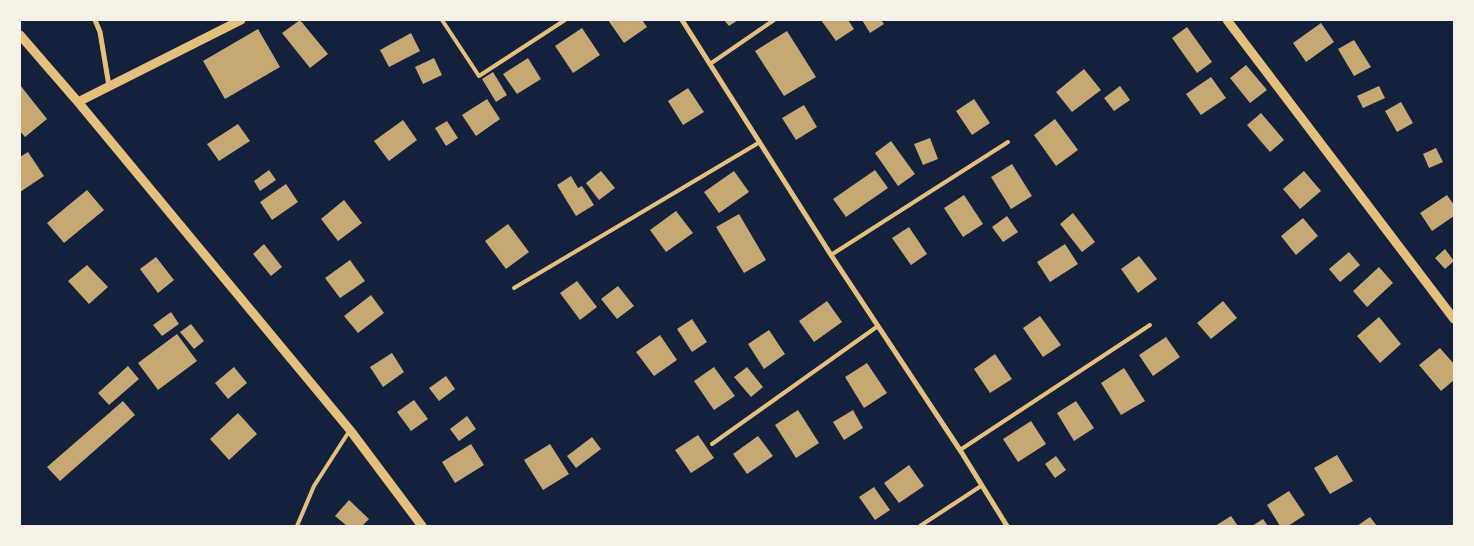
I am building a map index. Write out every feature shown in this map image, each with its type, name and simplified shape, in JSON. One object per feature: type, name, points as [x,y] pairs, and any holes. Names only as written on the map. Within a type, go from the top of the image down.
[{"type":"street","points":[[95,20],[100,32],[109,86]]},
{"type":"street","points":[[78,102],[241,20]]},
{"type":"street","points":[[682,20],[831,256],[960,450],[1007,526]]},
{"type":"street","points":[[1227,20],[1454,319]]},
{"type":"street","points":[[20,35],[78,102],[350,430],[422,526]]},
{"type":"lane","points":[[442,20],[479,76],[565,20]]},
{"type":"lane","points":[[710,64],[774,20]]},
{"type":"lane","points":[[514,288],[760,142]]},
{"type":"lane","points":[[831,256],[1008,142]]},
{"type":"lane","points":[[960,450],[1150,325]]},
{"type":"lane","points":[[712,444],[878,326]]},
{"type":"lane","points":[[297,526],[314,486],[350,430]]},
{"type":"lane","points":[[920,526],[981,486]]},
{"type":"building","points":[[300,20],[328,54],[310,68],[282,33]]},
{"type":"building","points":[[608,20],[642,20],[647,27],[624,43]]},
{"type":"building","points":[[724,20],[738,20],[729,26]]},
{"type":"building","points":[[821,20],[848,20],[854,29],[836,41]]},
{"type":"building","points":[[862,20],[881,20],[884,24],[870,33]]},
{"type":"building","points":[[1321,23],[1334,42],[1306,62],[1293,43]]},
{"type":"building","points":[[1187,27],[1212,62],[1197,73],[1172,38]]},
{"type":"building","points":[[582,28],[600,55],[573,73],[555,46]]},
{"type":"building","points":[[258,29],[280,67],[225,99],[203,61]]},
{"type":"building","points":[[787,31],[816,77],[784,96],[755,51]]},
{"type":"building","points":[[411,33],[420,51],[389,67],[380,50]]},
{"type":"building","points":[[1354,40],[1371,67],[1354,76],[1338,49]]},
{"type":"building","points":[[434,58],[442,75],[423,84],[415,67]]},
{"type":"building","points":[[528,58],[541,79],[517,94],[503,74]]},
{"type":"building","points":[[1246,65],[1267,90],[1250,103],[1230,78]]},
{"type":"building","points":[[1084,69],[1101,90],[1072,112],[1056,92]]},
{"type":"building","points":[[493,72],[507,95],[496,102],[482,79]]},
{"type":"building","points":[[1211,77],[1226,98],[1201,115],[1186,94]]},
{"type":"building","points":[[20,85],[47,119],[25,137],[20,131]]},
{"type":"building","points":[[1120,86],[1130,100],[1114,111],[1104,98]]},
{"type":"building","points":[[1379,86],[1385,98],[1363,108],[1357,96]]},
{"type":"building","points":[[688,88],[704,112],[683,125],[668,101]]},
{"type":"building","points":[[487,99],[500,119],[476,136],[462,115]]},
{"type":"building","points":[[974,99],[990,123],[972,135],[956,111]]},
{"type":"building","points":[[1401,102],[1413,123],[1397,132],[1385,111]]},
{"type":"building","points":[[804,105],[817,127],[796,140],[782,118]]},
{"type":"building","points":[[1261,113],[1284,140],[1270,152],[1247,125]]},
{"type":"building","points":[[1055,119],[1078,150],[1056,166],[1034,135]]},
{"type":"building","points":[[403,120],[417,140],[389,161],[374,141]]},
{"type":"building","points":[[447,121],[458,138],[446,146],[435,128]]},
{"type":"building","points":[[238,124],[250,141],[219,161],[207,144]]},
{"type":"building","points":[[930,138],[938,159],[923,165],[914,144]]},
{"type":"building","points":[[891,141],[915,174],[898,186],[875,153]]},
{"type":"building","points":[[1436,148],[1443,162],[1429,168],[1423,154]]},
{"type":"building","points":[[28,152],[44,176],[20,192],[20,157]]},
{"type":"building","points":[[1012,164],[1032,196],[1011,209],[991,177]]},
{"type":"building","points":[[269,170],[276,180],[260,191],[254,181]]},
{"type":"building","points":[[875,170],[888,188],[846,217],[833,199]]},
{"type":"building","points":[[601,171],[615,188],[599,200],[586,183]]},
{"type":"building","points":[[734,171],[749,192],[719,213],[704,192]]},
{"type":"building","points":[[1304,171],[1321,191],[1300,209],[1283,189]]},
{"type":"building","points":[[571,176],[578,188],[582,186],[594,205],[576,216],[557,185]]},
{"type":"building","points":[[286,184],[298,202],[272,220],[260,202]]},
{"type":"building","points":[[87,190],[104,210],[64,243],[47,223]]},
{"type":"building","points":[[964,195],[983,224],[963,237],[944,208]]},
{"type":"building","points":[[1447,195],[1454,205],[1454,216],[1432,231],[1420,213]]},
{"type":"building","points":[[344,200],[362,223],[338,241],[321,219]]},
{"type":"building","points":[[676,211],[693,233],[666,252],[650,230]]},
{"type":"building","points":[[1073,213],[1095,242],[1082,252],[1060,224]]},
{"type":"building","points":[[739,214],[766,260],[744,273],[716,227]]},
{"type":"building","points":[[1007,216],[1018,232],[1003,242],[992,227]]},
{"type":"building","points":[[1303,218],[1318,236],[1296,255],[1281,236]]},
{"type":"building","points":[[508,224],[529,252],[506,269],[485,241]]},
{"type":"building","points":[[909,227],[927,254],[911,265],[892,238]]},
{"type":"building","points":[[264,244],[282,267],[271,276],[253,254]]},
{"type":"building","points":[[1065,244],[1078,264],[1050,282],[1037,262]]},
{"type":"building","points":[[1445,249],[1454,261],[1445,269],[1435,258]]},
{"type":"building","points":[[1349,252],[1360,265],[1340,282],[1329,269]]},
{"type":"building","points":[[1139,256],[1157,279],[1138,293],[1121,269]]},
{"type":"building","points":[[156,257],[174,280],[158,293],[140,269]]},
{"type":"building","points":[[350,260],[365,281],[340,298],[325,278]]},
{"type":"building","points":[[87,265],[108,287],[89,304],[68,281]]},
{"type":"building","points":[[1379,267],[1393,283],[1367,307],[1353,291]]},
{"type":"building","points":[[577,281],[597,307],[580,320],[560,293]]},
{"type":"building","points":[[618,286],[634,306],[617,319],[601,299]]},
{"type":"building","points":[[371,295],[384,313],[358,333],[344,316]]},
{"type":"building","points":[[827,301],[842,322],[814,342],[799,321]]},
{"type":"building","points":[[1223,301],[1237,318],[1211,339],[1197,323]]},
{"type":"building","points":[[171,312],[179,324],[162,336],[153,325]]},
{"type":"building","points":[[1040,316],[1061,345],[1043,357],[1023,328]]},
{"type":"building","points":[[1379,317],[1401,344],[1380,363],[1357,336]]},
{"type":"building","points":[[692,319],[707,342],[692,352],[677,329]]},
{"type":"building","points":[[191,324],[204,341],[194,349],[180,332]]},
{"type":"building","points":[[769,330],[785,354],[764,369],[748,344]]},
{"type":"building","points":[[177,334],[197,361],[158,390],[138,363]]},
{"type":"building","points":[[660,335],[677,360],[654,376],[636,352]]},
{"type":"building","points":[[1166,337],[1180,357],[1153,376],[1139,355]]},
{"type":"building","points":[[1440,348],[1454,364],[1454,380],[1441,391],[1419,365]]},
{"type":"building","points":[[392,353],[404,372],[383,387],[370,367]]},
{"type":"building","points":[[995,354],[1012,379],[990,393],[974,369]]},
{"type":"building","points":[[867,363],[887,393],[864,408],[845,377]]},
{"type":"building","points":[[128,366],[139,379],[109,405],[98,393]]},
{"type":"building","points":[[234,367],[247,383],[228,399],[215,383]]},
{"type":"building","points":[[714,367],[735,396],[714,410],[694,381]]},
{"type":"building","points":[[747,367],[763,387],[751,397],[734,377]]},
{"type":"building","points":[[1124,368],[1145,401],[1121,415],[1101,383]]},
{"type":"building","points":[[446,376],[455,389],[439,401],[429,388]]},
{"type":"building","points":[[414,400],[428,419],[411,431],[397,412]]},
{"type":"building","points":[[123,401],[135,415],[60,481],[47,467]]},
{"type":"building","points":[[1076,401],[1094,428],[1074,441],[1057,413]]},
{"type":"building","points":[[798,410],[819,443],[796,458],[775,425]]},
{"type":"building","points":[[853,410],[863,428],[844,440],[833,422]]},
{"type":"building","points":[[238,413],[257,434],[229,460],[210,439]]},
{"type":"building","points":[[467,416],[476,429],[459,441],[450,429]]},
{"type":"building","points":[[1031,421],[1046,444],[1018,462],[1003,439]]},
{"type":"building","points":[[698,435],[714,458],[691,473],[675,450]]},
{"type":"building","points":[[758,436],[773,456],[747,474],[733,454]]},
{"type":"building","points":[[592,437],[601,449],[576,468],[567,456]]},
{"type":"building","points":[[471,444],[484,465],[455,483],[442,462]]},
{"type":"building","points":[[550,444],[569,474],[543,490],[524,460]]},
{"type":"building","points":[[1337,455],[1353,481],[1330,494],[1314,468]]},
{"type":"building","points":[[1056,456],[1066,470],[1055,478],[1045,464]]},
{"type":"building","points":[[909,465],[924,486],[899,503],[884,483]]},
{"type":"building","points":[[874,487],[890,510],[875,520],[859,497]]},
{"type":"building","points":[[1289,491],[1305,515],[1288,526],[1280,526],[1267,505]]},
{"type":"building","points":[[349,500],[369,519],[362,526],[347,526],[335,516]]},
{"type":"building","points":[[1231,516],[1238,526],[1215,526]]},
{"type":"building","points":[[1370,517],[1377,526],[1357,526]]},
{"type":"building","points":[[1263,519],[1268,526],[1252,526]]}]
